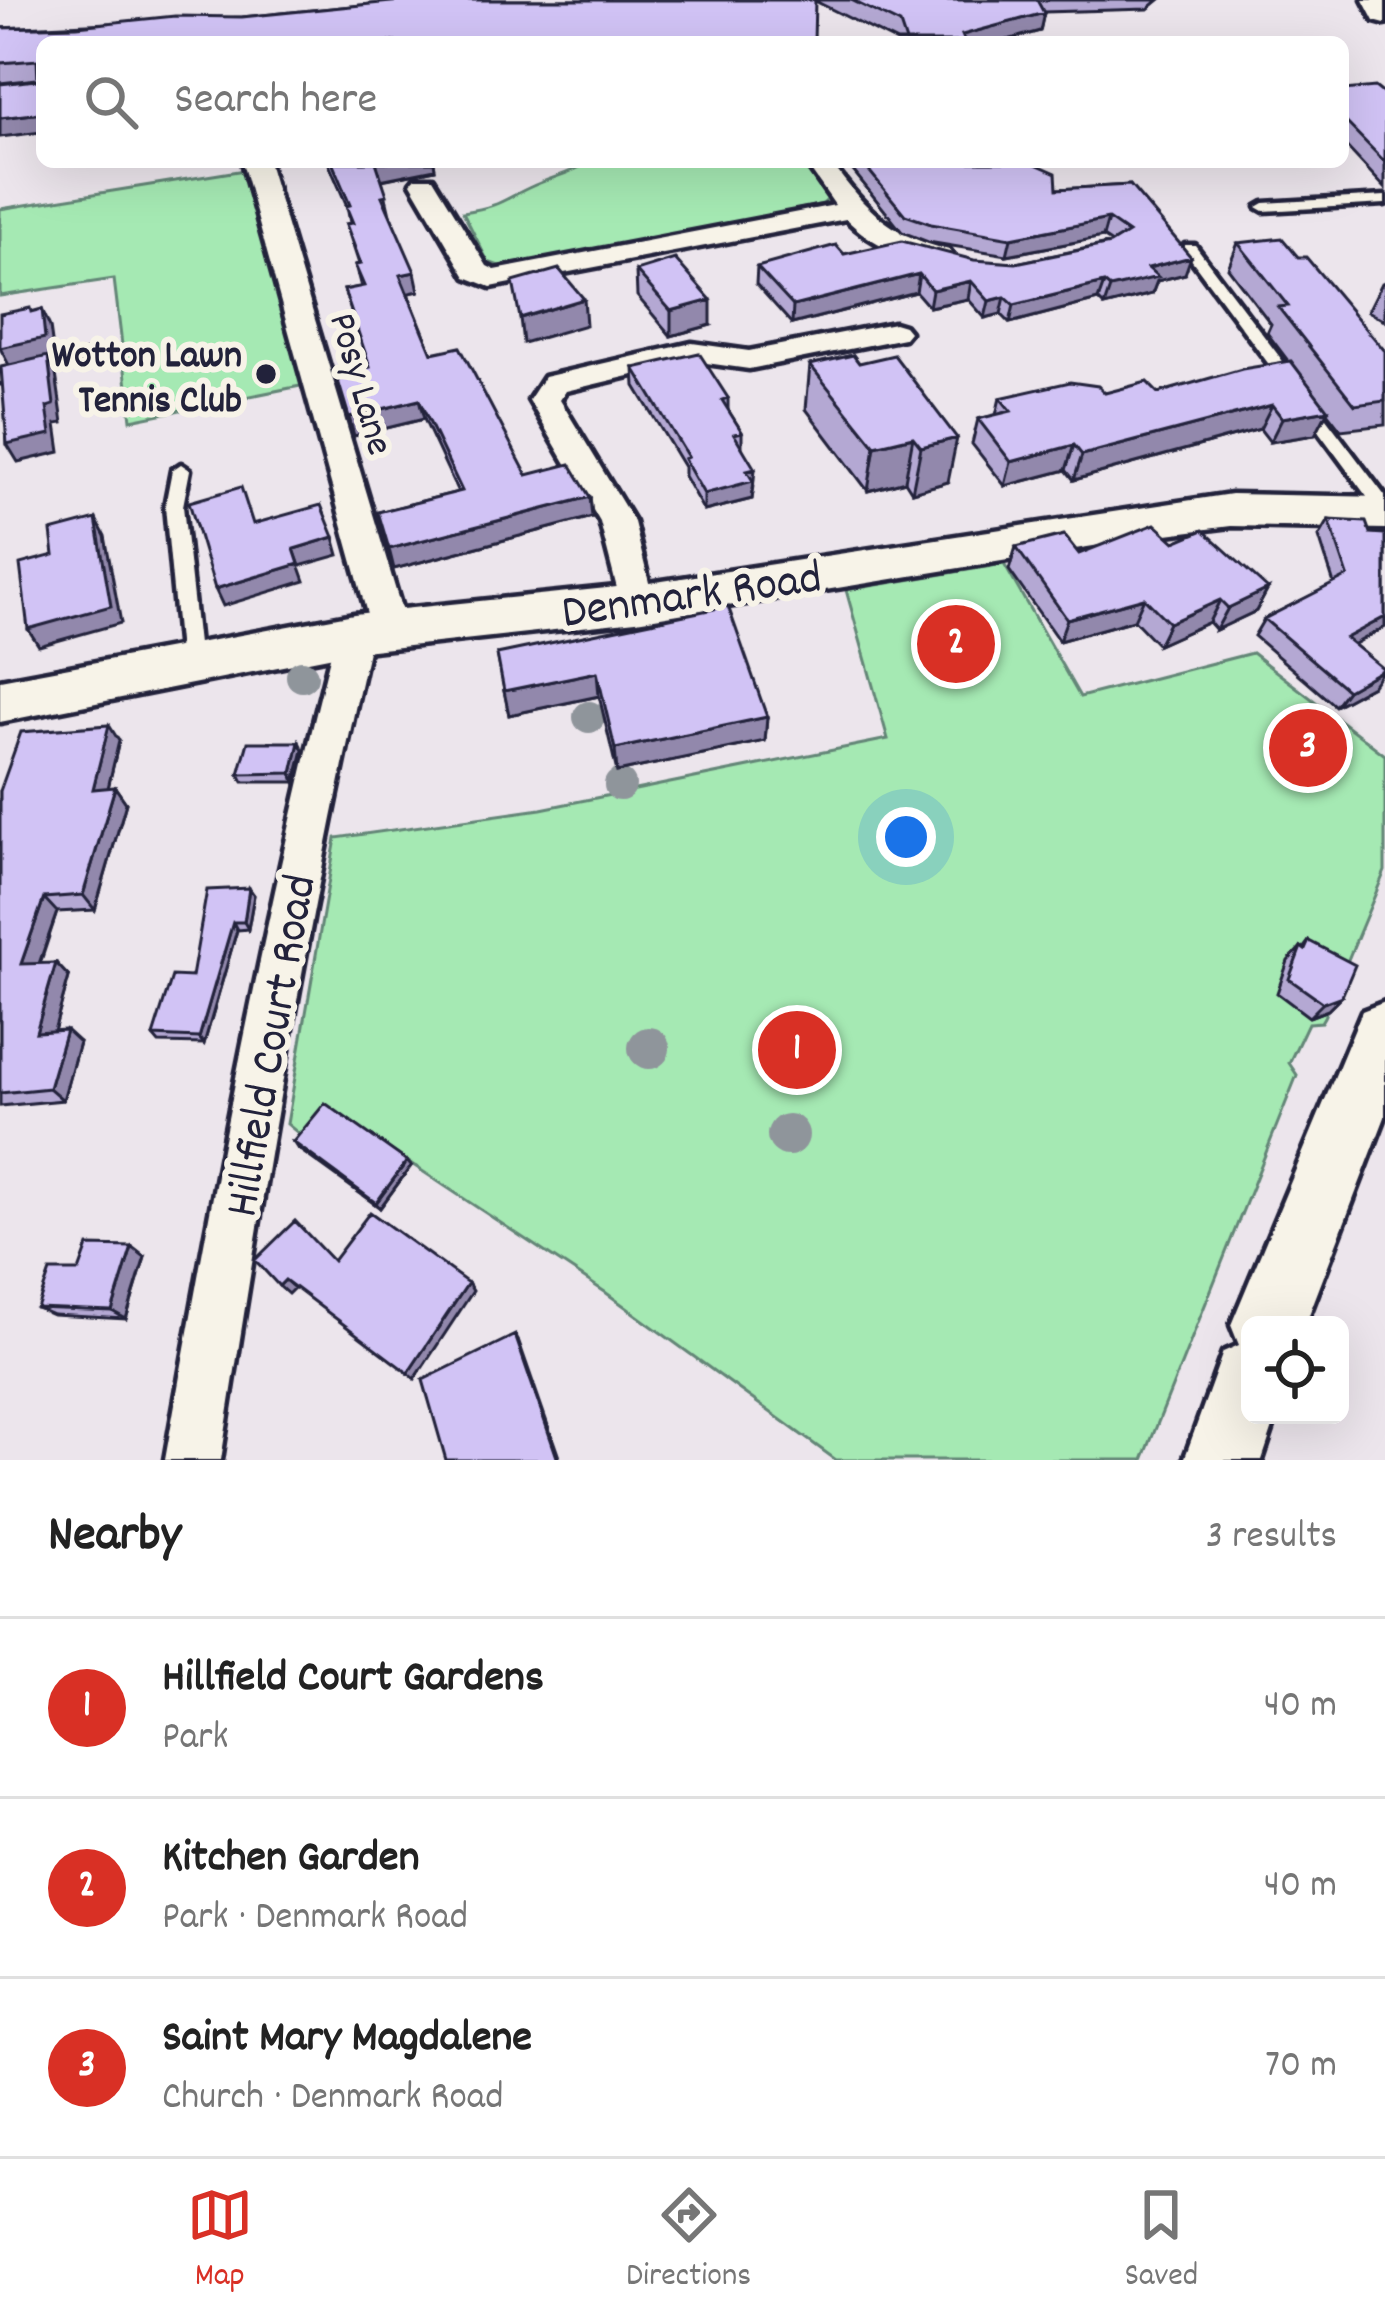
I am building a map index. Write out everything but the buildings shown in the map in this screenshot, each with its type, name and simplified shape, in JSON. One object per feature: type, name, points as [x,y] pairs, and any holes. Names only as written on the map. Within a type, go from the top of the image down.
[{"type":"street","points":[[1378,0],[1385,15]]},
{"type":"street","name":"Posy Lane","points":[[256,168],[372,630]]},
{"type":"street","points":[[822,168],[851,210],[886,241],[964,260]]},
{"type":"street","points":[[424,183],[485,291],[851,210]]},
{"type":"street","points":[[636,603],[617,522],[544,400],[555,384],[692,352],[748,360],[894,332]]},
{"type":"street","name":"Denmark Road","points":[[0,701],[372,630],[636,603],[1167,518],[1231,511],[1385,511]]},
{"type":"street","name":"Hillfield Court Road","points":[[193,1460],[252,1100],[303,844],[372,630]]},
{"type":"street","points":[[1272,1316],[1385,1033]]},
{"type":"street","points":[[1223,1460],[1241,1406]]},
{"type":"lane","points":[[1264,207],[1385,200]]},
{"type":"lane","points":[[1190,248],[1385,511]]},
{"type":"lane","points":[[0,376],[88,358]]},
{"type":"lane","points":[[181,470],[174,506],[190,663]]},
{"type":"green space","points":[[257,168],[320,382],[131,420],[114,279],[0,296],[0,209]]},
{"type":"green space","points":[[577,168],[811,168],[832,195],[823,204],[513,271],[488,262],[463,212],[495,205]]},
{"type":"green space","points":[[1004,564],[1080,697],[1252,653],[1385,755],[1385,871],[1324,1017],[1321,1022],[1308,1023],[1289,1063],[1297,1075],[1143,1460],[836,1460],[605,1292],[330,1110],[305,1139],[287,1124],[336,838],[541,809],[888,739],[846,590]]},
{"type":"place","name":"Wotton Lawn Tennis Club","points":[[266,374]]},
{"type":"place","name":"Kitchen Garden","points":[[956,644]]},
{"type":"place","name":"Saint Mary Magdalene","points":[[1308,748]]},
{"type":"place","name":"Hillfield Court Gardens","points":[[797,1050]]}]
